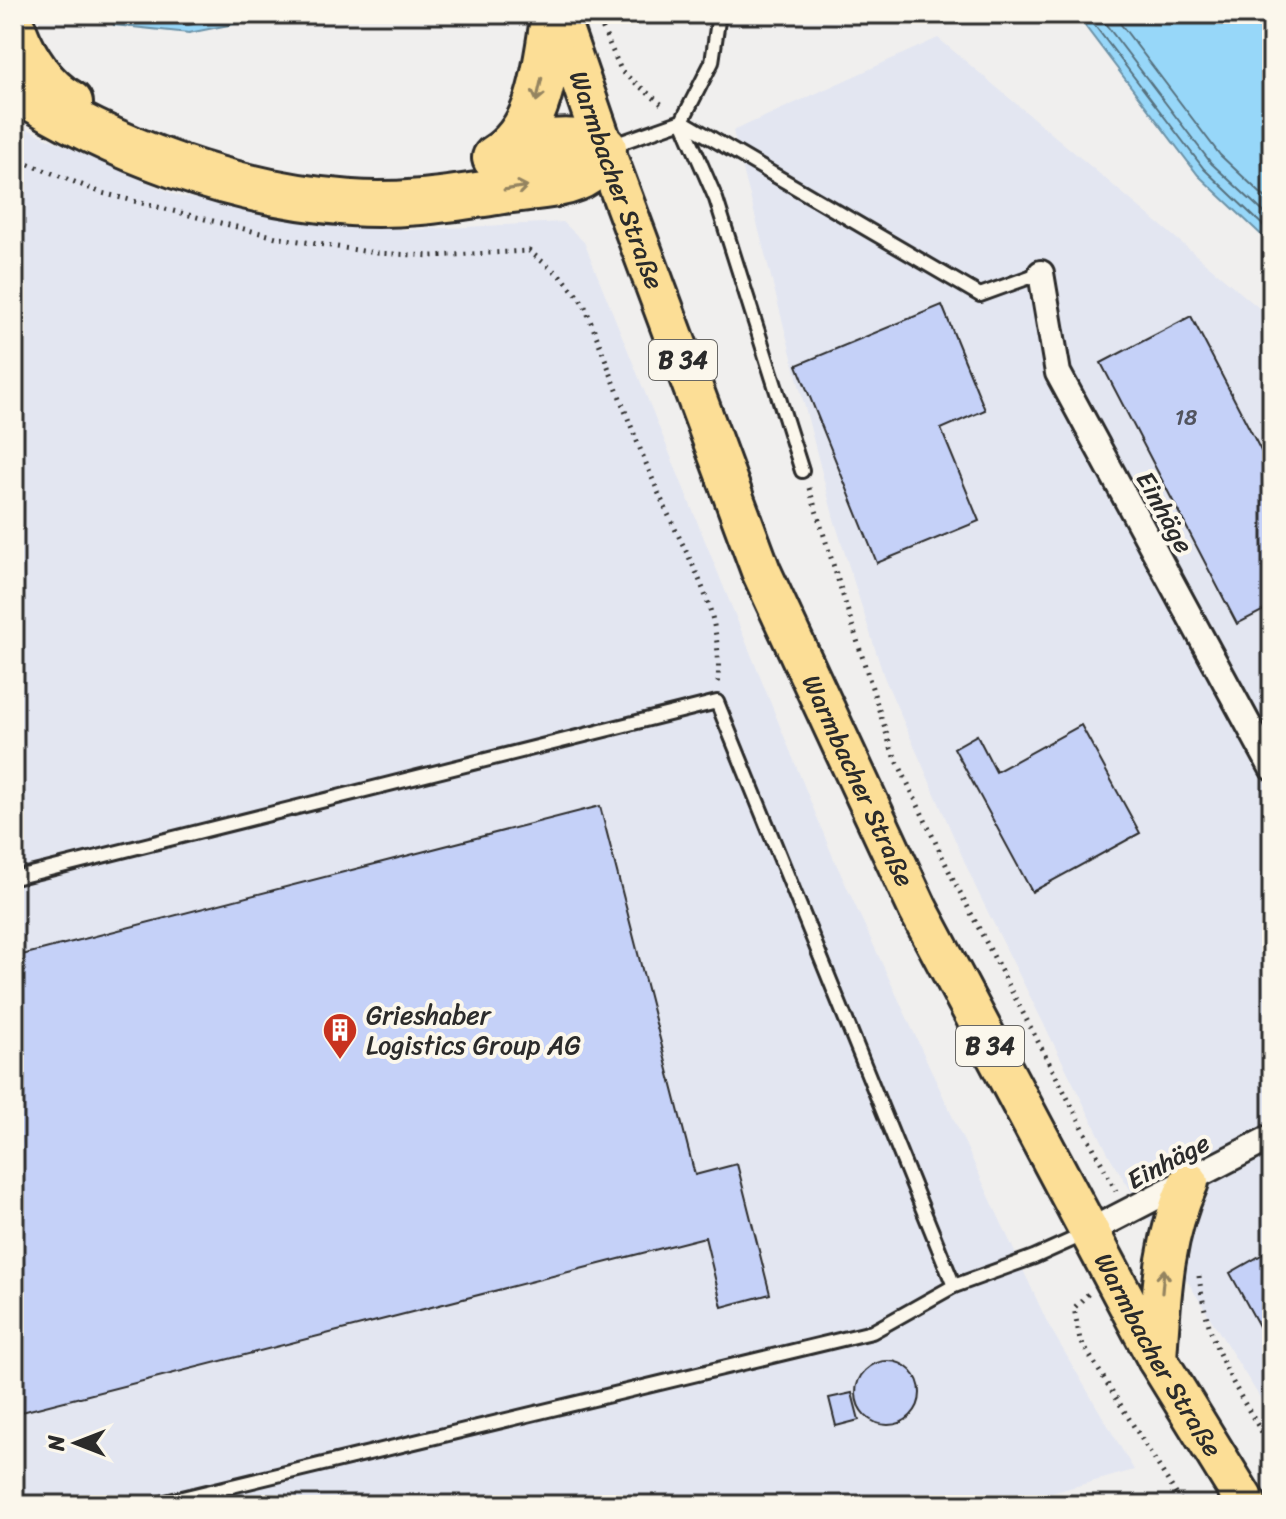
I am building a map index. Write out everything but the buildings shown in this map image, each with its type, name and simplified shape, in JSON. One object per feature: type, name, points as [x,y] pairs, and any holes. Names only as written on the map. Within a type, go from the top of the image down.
[{"type":"highway","points":[[499,156],[525,130],[538,100],[556,14]]},
{"type":"highway","points":[[14,31],[21,50],[55,95],[148,141],[254,173],[354,189],[411,186],[447,179],[499,156],[548,141],[576,139],[604,148],[587,173],[563,181],[439,201],[353,203],[280,194],[209,177],[116,143],[14,87]]},
{"type":"main road","name":"Warmbacher Straße","points":[[556,14],[761,571],[918,909],[1157,1359],[1247,1505]]},
{"type":"main road","points":[[1157,1359],[1165,1259],[1174,1213],[1189,1182]]},
{"type":"street","name":"Einhäge","points":[[1041,273],[1058,373],[1272,768]]},
{"type":"street","name":"Einhäge","points":[[1088,1232],[1272,1137]]},
{"type":"lane","points":[[604,148],[682,121],[712,62],[719,14]]},
{"type":"lane","points":[[682,121],[980,295],[1041,273]]},
{"type":"lane","points":[[682,121],[716,199],[802,471]]},
{"type":"lane","points":[[14,878],[717,702],[954,1286]]},
{"type":"lane","points":[[153,1505],[872,1332],[954,1286],[1034,1257],[1088,1232]]},
{"type":"path","points":[[596,14],[622,72],[682,121]]},
{"type":"path","points":[[14,158],[102,193],[280,238],[376,253],[432,256],[529,251],[563,278],[584,304],[659,495],[716,623],[720,649],[717,702]]},
{"type":"path","points":[[802,471],[891,748],[950,873],[1128,1214]]},
{"type":"path","points":[[1165,1259],[1191,1262],[1199,1276],[1209,1333],[1219,1362],[1272,1449]]},
{"type":"path","points":[[1113,1279],[1087,1295],[1074,1308],[1080,1340],[1183,1505]]},
{"type":"shaded area","points":[[938,38],[1272,319],[1272,1417],[1110,1157],[976,888],[884,677],[834,519],[733,131]]},
{"type":"shaded area","points":[[14,123],[178,196],[406,230],[563,222],[584,242],[833,857],[1048,1324],[1134,1470],[1009,1505],[14,1505]]},
{"type":"water","points":[[106,14],[284,14],[189,33],[114,25]]},
{"type":"water","points":[[1076,14],[1272,14],[1272,245],[1198,175]]},
{"type":"place","name":"Grieshaber Logistics Group AG","points":[[340,1061]]}]
